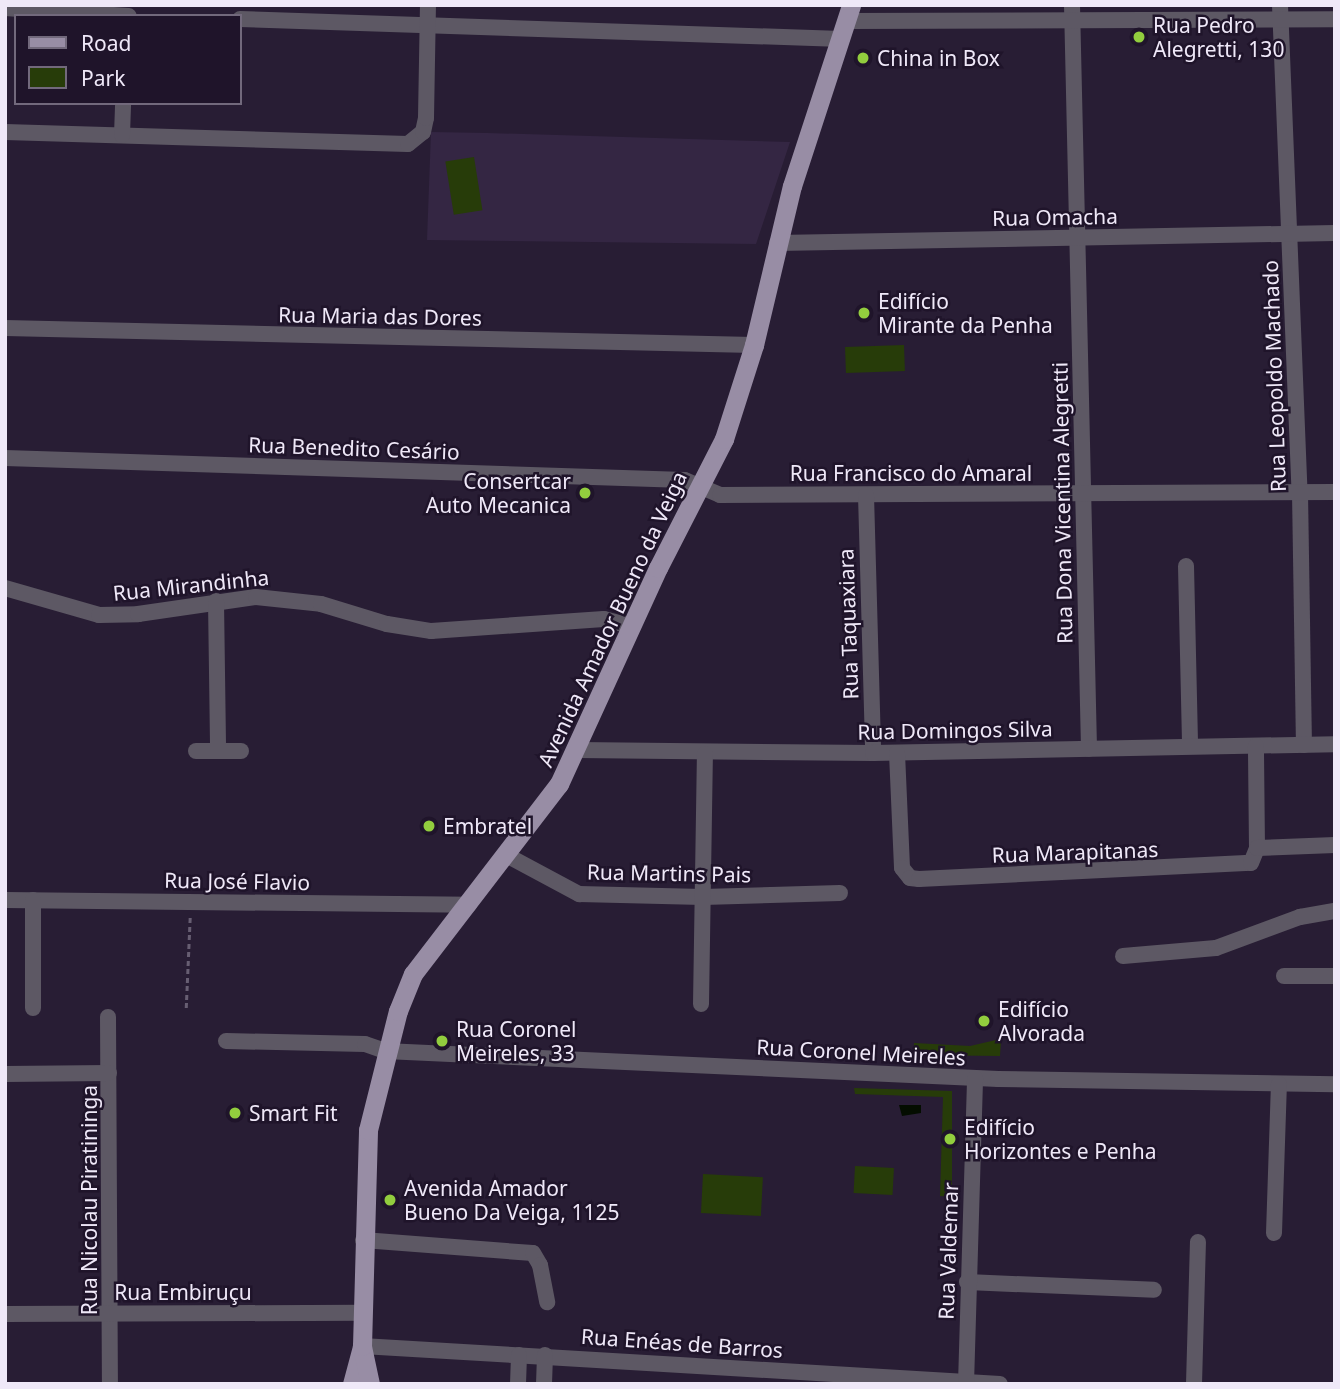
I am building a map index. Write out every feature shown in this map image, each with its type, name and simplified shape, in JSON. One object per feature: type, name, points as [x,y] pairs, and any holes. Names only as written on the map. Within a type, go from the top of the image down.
[{"type":"main road","name":"Avenida Amador Bueno da Veiga","points":[[370,1384],[362,1346],[363,1240],[368,1130],[385,1051],[413,974],[508,856],[577,750],[631,626],[724,439],[754,345],[777,243],[847,22]]},
{"type":"main road","name":"Avenida Amador Bueno da Veiga","points":[[352,1384],[362,1346]]},
{"type":"street","points":[[5,132],[408,144],[418,139],[426,118],[428,5]]},
{"type":"street","points":[[5,8],[94,14]]},
{"type":"street","points":[[242,19],[428,25],[847,22],[1072,12],[1263,20],[1280,13],[1335,19]]},
{"type":"street","name":"Rua Dona Vicentina Alegretti","points":[[1072,12],[1089,749]]},
{"type":"street","name":"Rua Leopoldo Machado","points":[[1280,13],[1300,493],[1304,745]]},
{"type":"street","points":[[122,135],[123,105]]},
{"type":"street","name":"Rua Omacha","points":[[777,243],[1335,233]]},
{"type":"street","name":"Rua Maria das Dores","points":[[5,328],[754,345]]},
{"type":"street","name":"Rua Benedito Cesário","points":[[5,458],[685,480],[700,486]]},
{"type":"street","name":"Rua Francisco do Amaral","points":[[700,486],[720,495],[1335,492]]},
{"type":"street","name":"Rua Taquaxiara","points":[[866,495],[873,753]]},
{"type":"street","points":[[1186,566],[1190,746]]},
{"type":"street","name":"Rua Mirandinha","points":[[5,588],[99,615],[138,614],[216,601],[286,598],[431,631],[604,619],[631,626]]},
{"type":"street","points":[[216,601],[218,751]]},
{"type":"street","name":"Rua Domingos Silva","points":[[577,750],[705,754],[873,753],[1335,744]]},
{"type":"street","points":[[1256,746],[1257,848],[1335,845]]},
{"type":"street","points":[[196,751],[241,751]]},
{"type":"street","name":"Rua Marapitanas","points":[[897,752],[902,868],[910,878],[1243,866],[1251,863],[1257,848]]},
{"type":"street","points":[[701,1004],[705,754]]},
{"type":"street","name":"Rua Martins Pais","points":[[508,856],[579,894],[703,897],[840,893]]},
{"type":"street","name":"Rua José Flavio","points":[[5,900],[469,905]]},
{"type":"street","points":[[33,900],[33,1009]]},
{"type":"street","points":[[1123,956],[1216,948],[1300,917],[1335,911]]},
{"type":"street","points":[[1284,976],[1335,976]]},
{"type":"street","name":"Rua Nicolau Piratininga","points":[[108,1017],[110,1384]]},
{"type":"street","name":"Rua Coronel Meireles","points":[[226,1041],[365,1044],[385,1051],[975,1078],[1335,1084]]},
{"type":"street","points":[[5,1074],[109,1073]]},
{"type":"street","name":"Rua Valdemar","points":[[966,1383],[975,1078]]},
{"type":"street","points":[[1274,1233],[1279,1084]]},
{"type":"street","points":[[363,1240],[533,1253],[540,1265],[547,1302]]},
{"type":"street","points":[[1194,1384],[1198,1242]]},
{"type":"street","points":[[967,1282],[1154,1290]]},
{"type":"street","name":"Rua Embiruçu","points":[[5,1314],[362,1313]]},
{"type":"street","name":"Rua Enéas de Barros","points":[[362,1346],[1000,1384]]},
{"type":"street","points":[[518,1384],[519,1355]]},
{"type":"street","points":[[544,1384],[545,1355]]},
{"type":"path","points":[[186,1008],[190,916]]},
{"type":"shaded area","points":[[431,132],[790,142],[756,244],[427,240]]},
{"type":"shaded area","points":[[899,1105],[921,1105],[921,1113],[902,1116]]},
{"type":"green space","points":[[474,157],[482,210],[454,215],[445,162]]},
{"type":"green space","points":[[904,345],[905,371],[846,373],[845,347]]},
{"type":"green space","points":[[1001,1041],[1000,1056],[913,1055],[914,1043],[970,1046]]},
{"type":"green space","points":[[854,1088],[952,1091],[952,1197],[940,1196],[943,1097],[855,1094]]},
{"type":"green space","points":[[855,1166],[894,1168],[893,1195],[854,1193]]},
{"type":"green space","points":[[703,1174],[763,1177],[761,1216],[701,1213]]},
{"type":"place","name":"Rua Pedro Alegretti, 130","points":[[1139,37]]},
{"type":"place","name":"China in Box","points":[[863,58]]},
{"type":"place","name":"Edifício Mirante da Penha","points":[[864,313]]},
{"type":"place","name":"Consertcar Auto Mecanica","points":[[585,493]]},
{"type":"place","name":"Embratel","points":[[429,826]]},
{"type":"place","name":"Edifício Alvorada","points":[[984,1021]]},
{"type":"place","name":"Rua Coronel Meireles, 33","points":[[442,1041]]},
{"type":"place","name":"Smart Fit","points":[[235,1113]]},
{"type":"place","name":"Edifício Horizontes e Penha","points":[[950,1139]]},
{"type":"place","name":"Avenida Amador Bueno Da Veiga, 1125","points":[[390,1200]]}]
